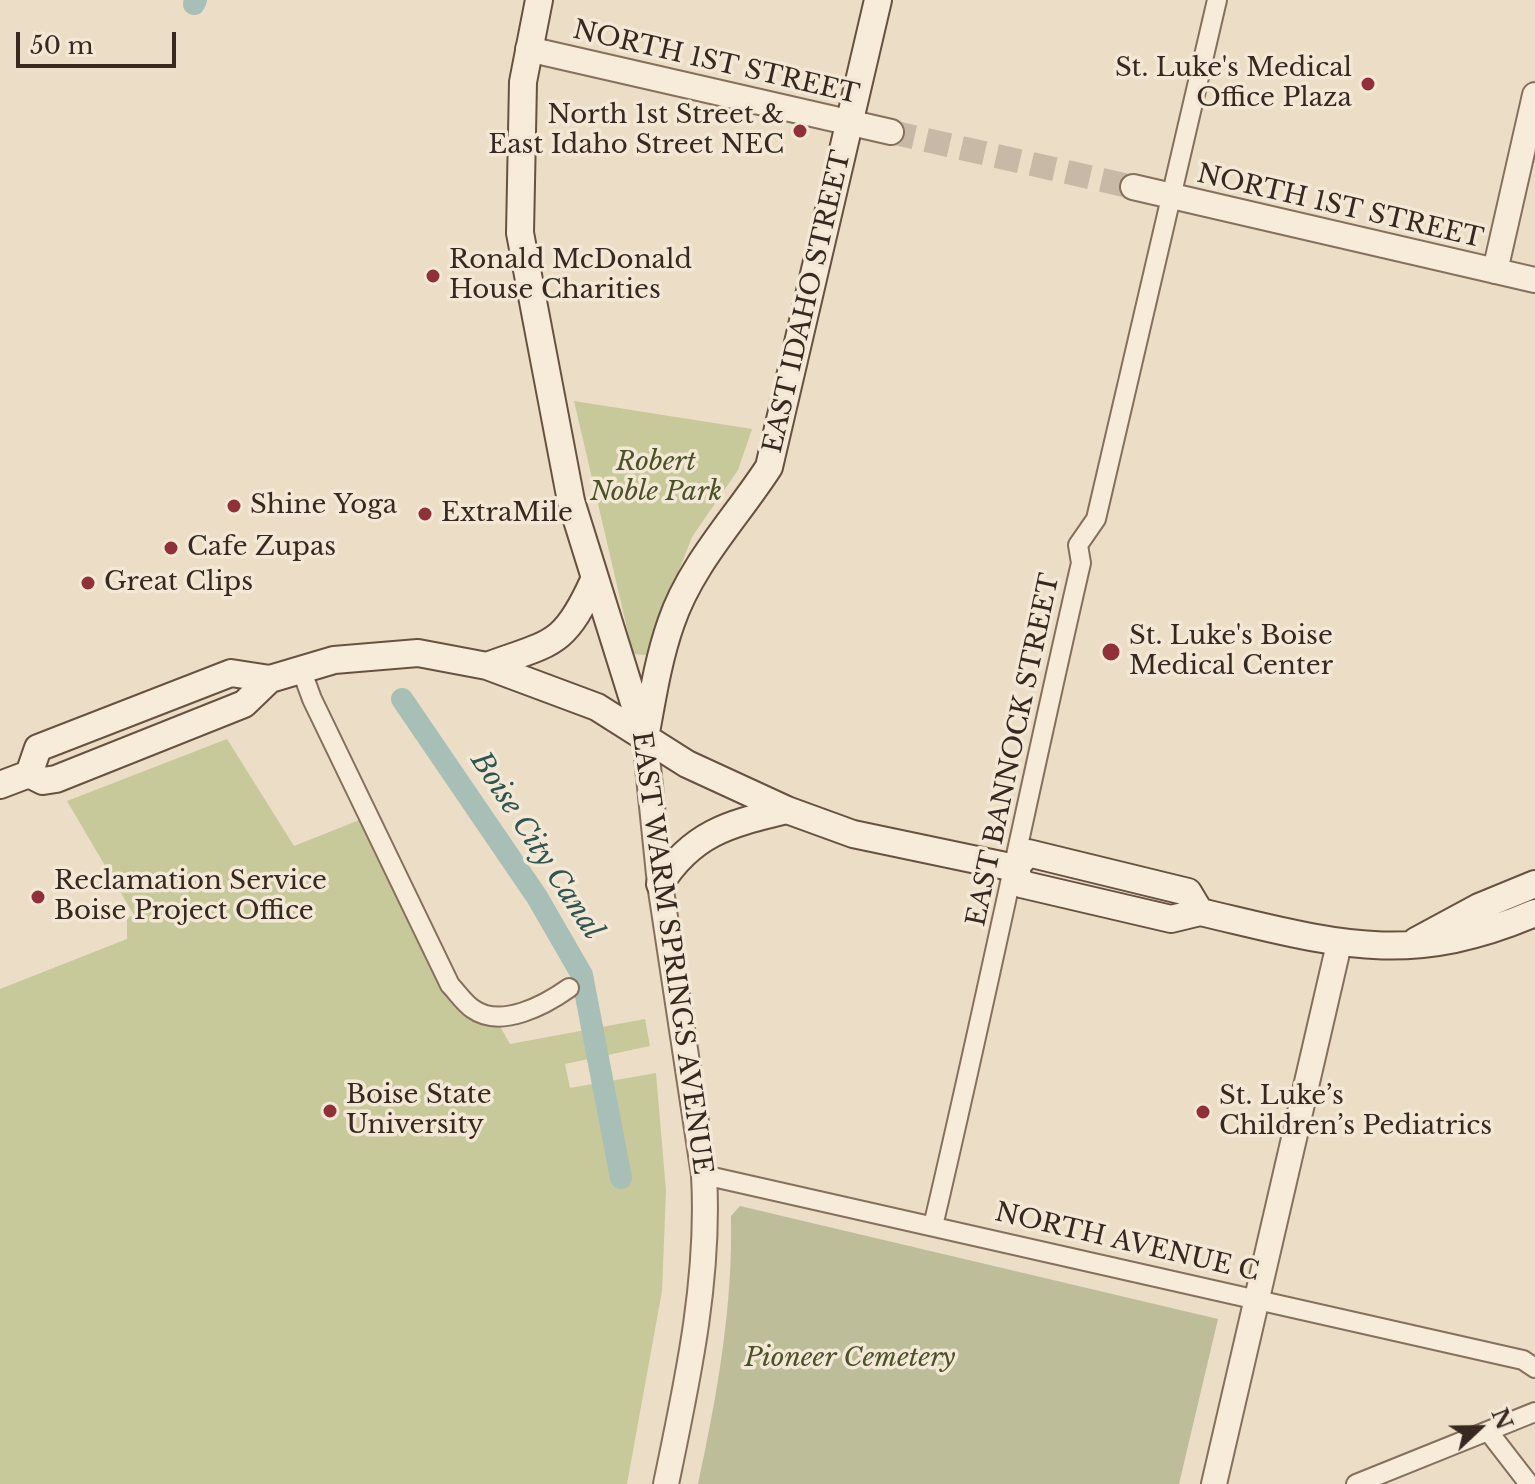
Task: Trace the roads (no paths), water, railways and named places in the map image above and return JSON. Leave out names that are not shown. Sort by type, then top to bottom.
[{"type":"main road","name":"EAST WARM SPRINGS AVENUE","points":[[539,0],[528,49],[521,123],[520,233],[571,501],[645,738]]},
{"type":"main road","name":"EAST IDAHO STREET","points":[[645,738],[671,623],[696,571],[769,467],[878,0]]},
{"type":"main road","points":[[487,666],[558,639],[577,618],[594,580]]},
{"type":"main road","points":[[0,785],[29,774],[43,781],[56,779],[244,704],[270,679],[301,669],[334,660],[415,653],[487,666],[597,707],[687,764],[787,810],[853,834],[1015,868],[1021,884],[1043,890],[1171,919],[1200,912],[1339,944],[1381,948],[1462,940],[1535,913]]},
{"type":"main road","points":[[29,774],[38,748],[98,723],[231,673],[270,679]]},
{"type":"main road","points":[[98,723],[108,735],[166,721],[185,728]]},
{"type":"main road","points":[[660,884],[676,858],[701,839],[729,824],[787,810]]},
{"type":"main road","points":[[1409,945],[1479,907],[1535,884]]},
{"type":"street","name":"EAST BANNOCK STREET","points":[[933,1226],[1081,563],[1078,545],[1096,519],[1217,0]]},
{"type":"street","name":"NORTH 1ST STREET","points":[[528,49],[891,132]]},
{"type":"street","points":[[1495,271],[1535,95]]},
{"type":"street","name":"NORTH 1ST STREET","points":[[1133,187],[1535,280]]},
{"type":"street","points":[[301,669],[312,699],[450,985],[473,1010],[494,1017],[543,1007],[569,988]]},
{"type":"street","name":"EAST WARM SPRINGS AVENUE","points":[[645,738],[660,884],[704,1175],[707,1215],[693,1354],[666,1484]]},
{"type":"street","points":[[1214,1484],[1339,944]]},
{"type":"street","name":"NORTH AVENUE C","points":[[704,1175],[1523,1360],[1535,1368]]},
{"type":"street","points":[[1356,1484],[1535,1412]]},
{"type":"street","points":[[1488,1431],[1529,1484]]},
{"type":"waterway","name":"Boise City Canal","points":[[194,4],[196,0]]},
{"type":"waterway","name":"Boise City Canal","points":[[402,699],[537,897],[582,975],[621,1178]]},
{"type":"tunnel","points":[[891,132],[1133,187]]},
{"type":"place","name":"St. Luke's Medical Office Plaza","points":[[1368,84]]},
{"type":"place","name":"North 1st Street & East Idaho Street NEC","points":[[800,131]]},
{"type":"place","name":"Ronald McDonald House Charities","points":[[433,276]]},
{"type":"place","name":"Shine Yoga","points":[[234,506]]},
{"type":"place","name":"ExtraMile","points":[[425,514]]},
{"type":"place","name":"Cafe Zupas","points":[[171,548]]},
{"type":"place","name":"Great Clips","points":[[88,583]]},
{"type":"place","name":"St. Luke's Boise Medical Center","points":[[1111,652]]},
{"type":"place","name":"Reclamation Service Boise Project Office","points":[[38,897]]},
{"type":"place","name":"Boise State University","points":[[330,1111]]},
{"type":"place","name":"St. Luke’s Children’s Pediatrics","points":[[1203,1112]]},
{"type":"park label","name":"Robert Noble Park","points":[[656,478]]},
{"type":"park label","name":"Pioneer Cemetery","points":[[850,1359]]}]
